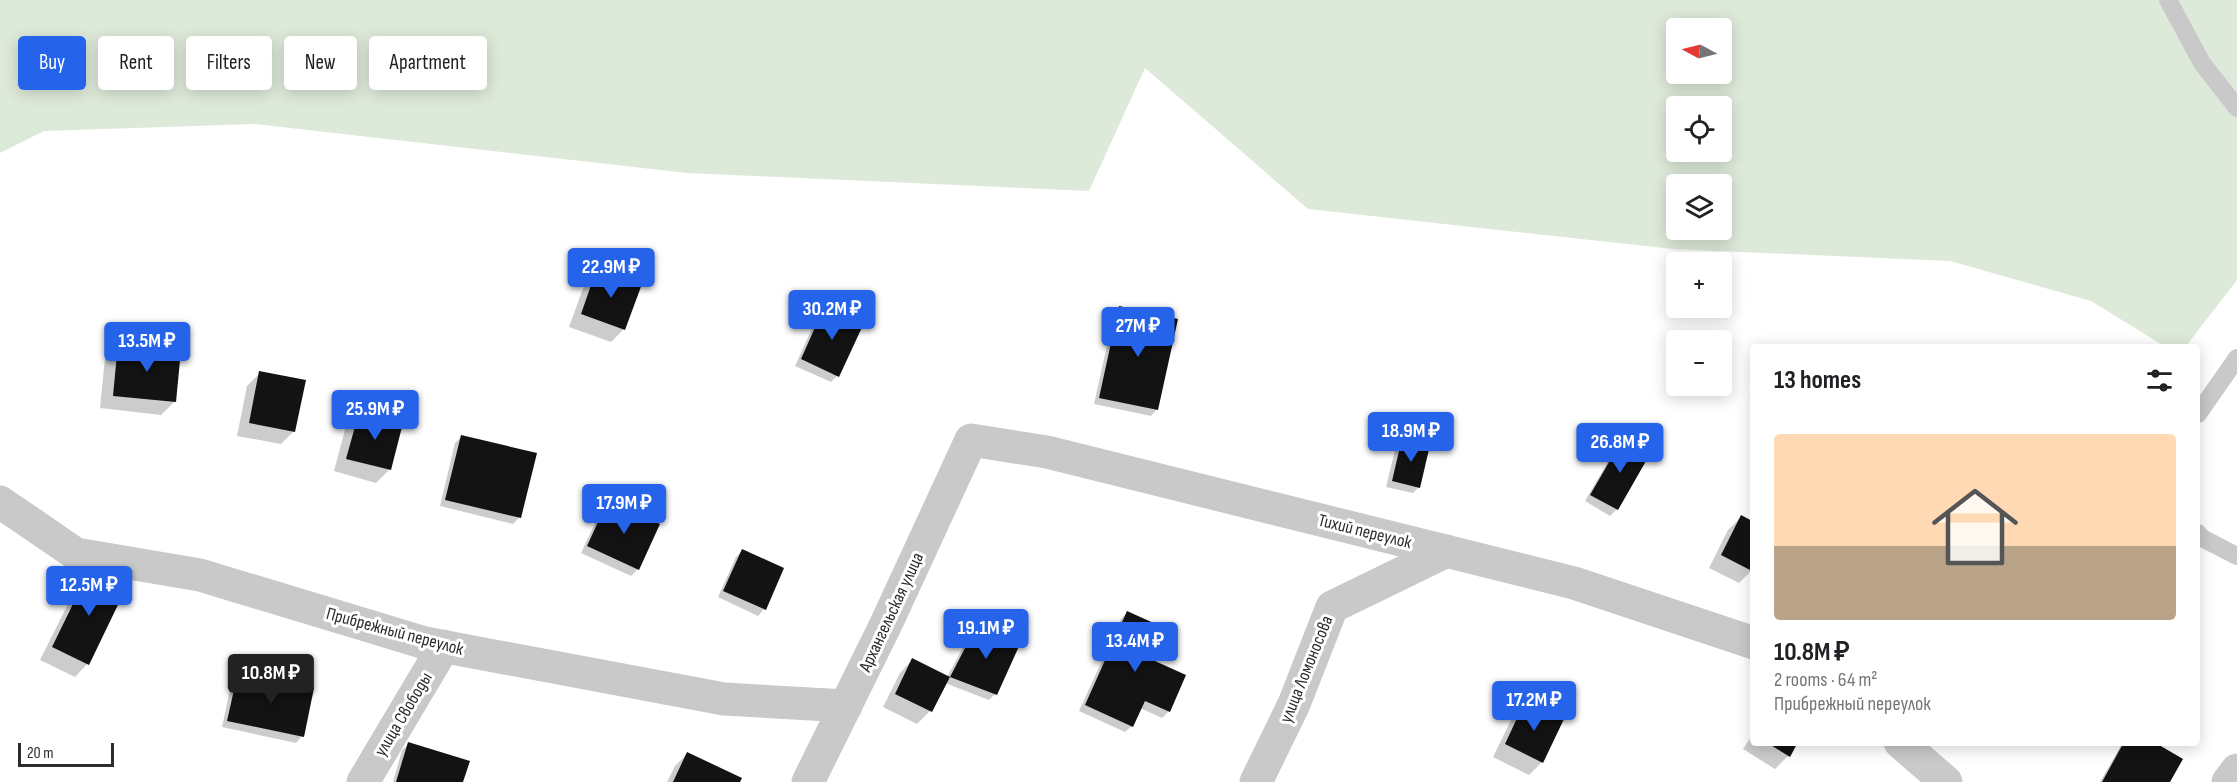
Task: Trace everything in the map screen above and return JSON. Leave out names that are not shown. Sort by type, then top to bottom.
[{"type":"street","name":"Тихий переулок","points":[[971,440],[1047,452],[1574,583],[1750,642]]},
{"type":"street","name":"Архангельская улица","points":[[808,782],[891,614],[971,440]]},
{"type":"street","name":"Прибрежный переулок","points":[[0,502],[76,554],[200,575],[425,643],[724,699],[846,706]]},
{"type":"street","name":"улица Ломоносова","points":[[1256,782],[1294,704],[1332,607],[1447,551]]},
{"type":"street","name":"улица Свободы","points":[[363,782],[444,646]]},
{"type":"street","points":[[1905,746],[1946,782]]},
{"type":"street","points":[[2228,782],[2237,770]]},
{"type":"lane","points":[[2168,0],[2202,63],[2237,108]]},
{"type":"lane","points":[[2200,411],[2237,358]]},
{"type":"lane","points":[[2200,536],[2237,556]]},
{"type":"green space","points":[[0,0],[2237,0],[2237,280],[2188,344],[2161,344],[2091,301],[1950,261],[1673,249],[1308,209],[1145,68],[1089,191],[687,173],[255,124],[44,131],[0,153]]},
{"type":"building","points":[[597,268],[642,284],[625,330],[581,314]]},
{"type":"building","points":[[825,305],[864,323],[839,377],[801,359]]},
{"type":"building","points":[[1119,306],[1178,319],[1158,410],[1099,398]]},
{"type":"building","points":[[118,343],[181,350],[176,402],[113,396]]},
{"type":"building","points":[[259,371],[306,380],[295,432],[249,423]]},
{"type":"building","points":[[359,412],[403,423],[391,470],[346,459]]},
{"type":"building","points":[[461,435],[537,453],[521,518],[445,500]]},
{"type":"building","points":[[1402,438],[1430,445],[1420,488],[1392,481]]},
{"type":"building","points":[[1623,438],[1650,454],[1618,510],[1590,495]]},
{"type":"building","points":[[608,500],[660,524],[639,570],[587,546]]},
{"type":"building","points":[[1741,515],[1750,520],[1750,570],[1721,555]]},
{"type":"building","points":[[742,549],[784,568],[766,610],[723,591]]},
{"type":"building","points":[[90,569],[127,586],[89,665],[52,647]]},
{"type":"building","points":[[1127,611],[1169,630],[1155,661],[1186,675],[1170,712],[1145,701],[1133,727],[1085,705]]},
{"type":"building","points":[[977,625],[1020,644],[997,695],[950,677]]},
{"type":"building","points":[[912,658],[950,677],[932,712],[895,694]]},
{"type":"building","points":[[238,672],[314,688],[304,737],[227,721]]},
{"type":"building","points":[[1525,701],[1564,719],[1543,763],[1505,744]]},
{"type":"building","points":[[408,742],[470,761],[463,782],[396,782]]},
{"type":"building","points":[[1772,746],[1796,746],[1790,757]]},
{"type":"building","points":[[2122,746],[2161,746],[2183,759],[2170,782],[2102,782]]},
{"type":"building","points":[[687,752],[742,778],[740,782],[673,782]]}]
